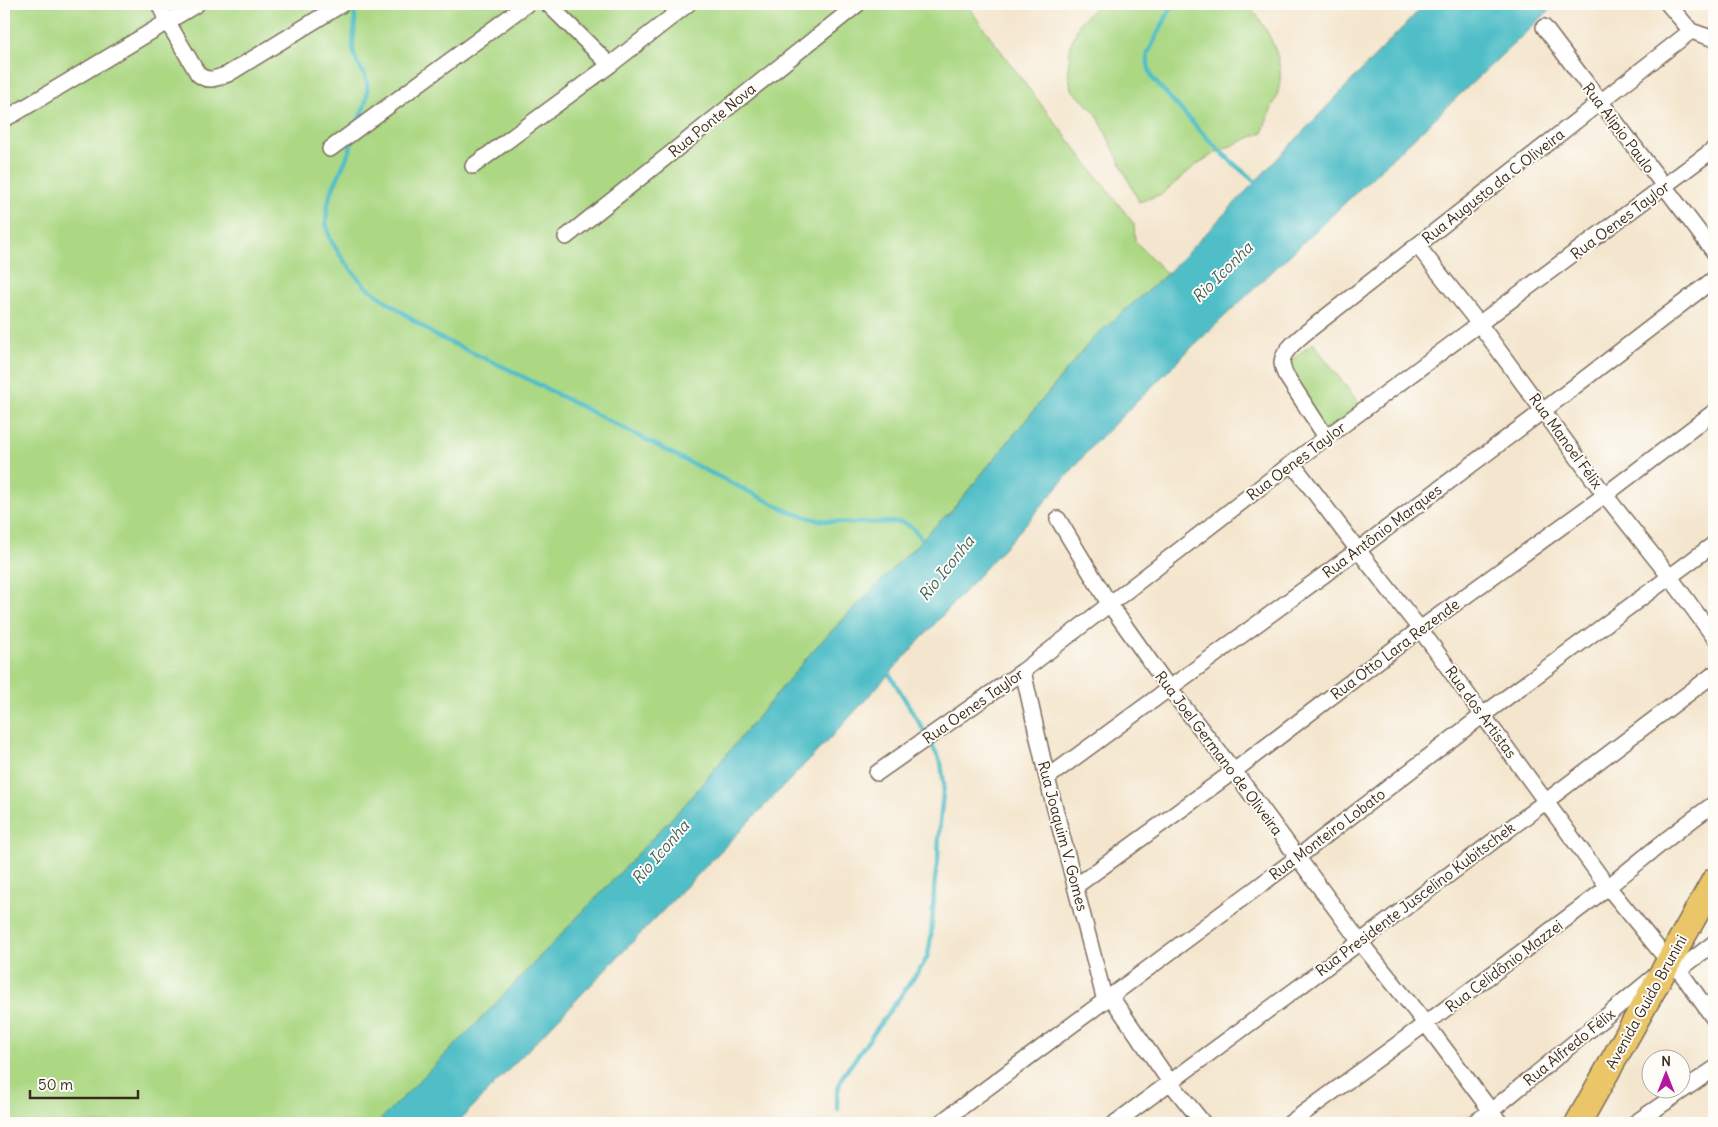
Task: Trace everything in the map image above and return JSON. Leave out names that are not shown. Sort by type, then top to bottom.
[{"type":"main road","name":"Avenida Guido Brunini","points":[[1578,1123],[1671,966],[1714,881]]},
{"type":"street","points":[[159,4],[198,74],[209,80],[228,74],[342,4]]},
{"type":"street","points":[[4,119],[197,4]]},
{"type":"street","points":[[330,149],[528,4]]},
{"type":"street","points":[[548,4],[610,65]]},
{"type":"street","points":[[474,166],[610,65],[688,4]]},
{"type":"street","name":"Rua Ponte Nova","points":[[566,237],[858,4]]},
{"type":"street","points":[[1668,4],[1681,10],[1691,31],[1714,39]]},
{"type":"street","name":"Rua Alipio Paulo","points":[[1544,27],[1714,252]]},
{"type":"street","name":"Rua Augusto da C Oliveira","points":[[1326,437],[1285,374],[1282,361],[1285,354],[1318,323],[1691,31]]},
{"type":"street","name":"Rua Oenes Taylor","points":[[876,773],[1023,671],[1326,437],[1480,325],[1714,149]]},
{"type":"street","name":"Rua Manoel Félix","points":[[1417,245],[1480,325],[1605,495],[1670,577],[1714,637]]},
{"type":"street","name":"Rua Antônio Marques","points":[[1047,778],[1358,550],[1714,279]]},
{"type":"street","name":"Rua Otto Lara Rezende","points":[[1076,886],[1234,771],[1420,629],[1605,495],[1714,412]]},
{"type":"street","name":"Rua dos Artistas","points":[[1292,463],[1420,629],[1608,887],[1714,1019]]},
{"type":"street","name":"Rua Joel Germano de Oliveira","points":[[1058,519],[1110,605],[1169,688],[1234,771],[1360,942],[1426,1024],[1496,1117]]},
{"type":"street","name":"Rua Monteiro Lobato","points":[[940,1123],[1714,544]]},
{"type":"street","name":"Rua Joaquim V. Gomes","points":[[1023,671],[1047,778],[1108,999],[1203,1123]]},
{"type":"street","name":"Rua Presidente Juscelino Kubitschek","points":[[1115,1123],[1360,942],[1714,674]]},
{"type":"street","name":"Rua Celidônio Mazzei","points":[[1290,1123],[1426,1024],[1608,887],[1714,804]]},
{"type":"street","name":"Rua Alfredo Félix","points":[[1474,1123],[1496,1117],[1671,966],[1714,943]]},
{"type":"street","points":[[1635,1123],[1714,1069]]},
{"type":"green space","points":[[4,4],[966,4],[1029,89],[1134,224],[1135,241],[1167,274],[1093,338],[948,515],[815,648],[687,803],[474,1026],[377,1123],[4,1123]]},
{"type":"green space","points":[[1098,4],[1248,4],[1262,23],[1274,45],[1280,68],[1278,92],[1263,132],[1217,152],[1197,164],[1162,194],[1139,202],[1096,113],[1071,89],[1068,68],[1071,43],[1080,22]]},
{"type":"green space","points":[[1313,343],[1364,410],[1325,443],[1279,370]]},
{"type":"water","name":"Rio Iconha","points":[[1425,4],[1556,4],[1190,349],[1092,446],[1033,516],[838,730],[457,1123],[377,1123],[474,1026],[686,803],[815,648],[948,515],[1093,338],[1167,274]]},
{"type":"waterway","points":[[352,4],[355,20],[353,51],[367,82],[365,106],[357,122]]},
{"type":"waterway","points":[[1173,4],[1148,53],[1148,66],[1151,76],[1204,135],[1260,185]]},
{"type":"waterway","points":[[352,138],[350,150],[330,195],[326,223],[330,239],[344,261],[365,286],[436,336],[508,369],[792,513],[818,520],[850,523],[901,522],[915,530],[924,544]]},
{"type":"waterway","points":[[887,670],[926,734]]},
{"type":"waterway","points":[[838,1109],[837,1097],[842,1077],[923,965],[928,955],[944,784],[941,763],[930,741]]}]
